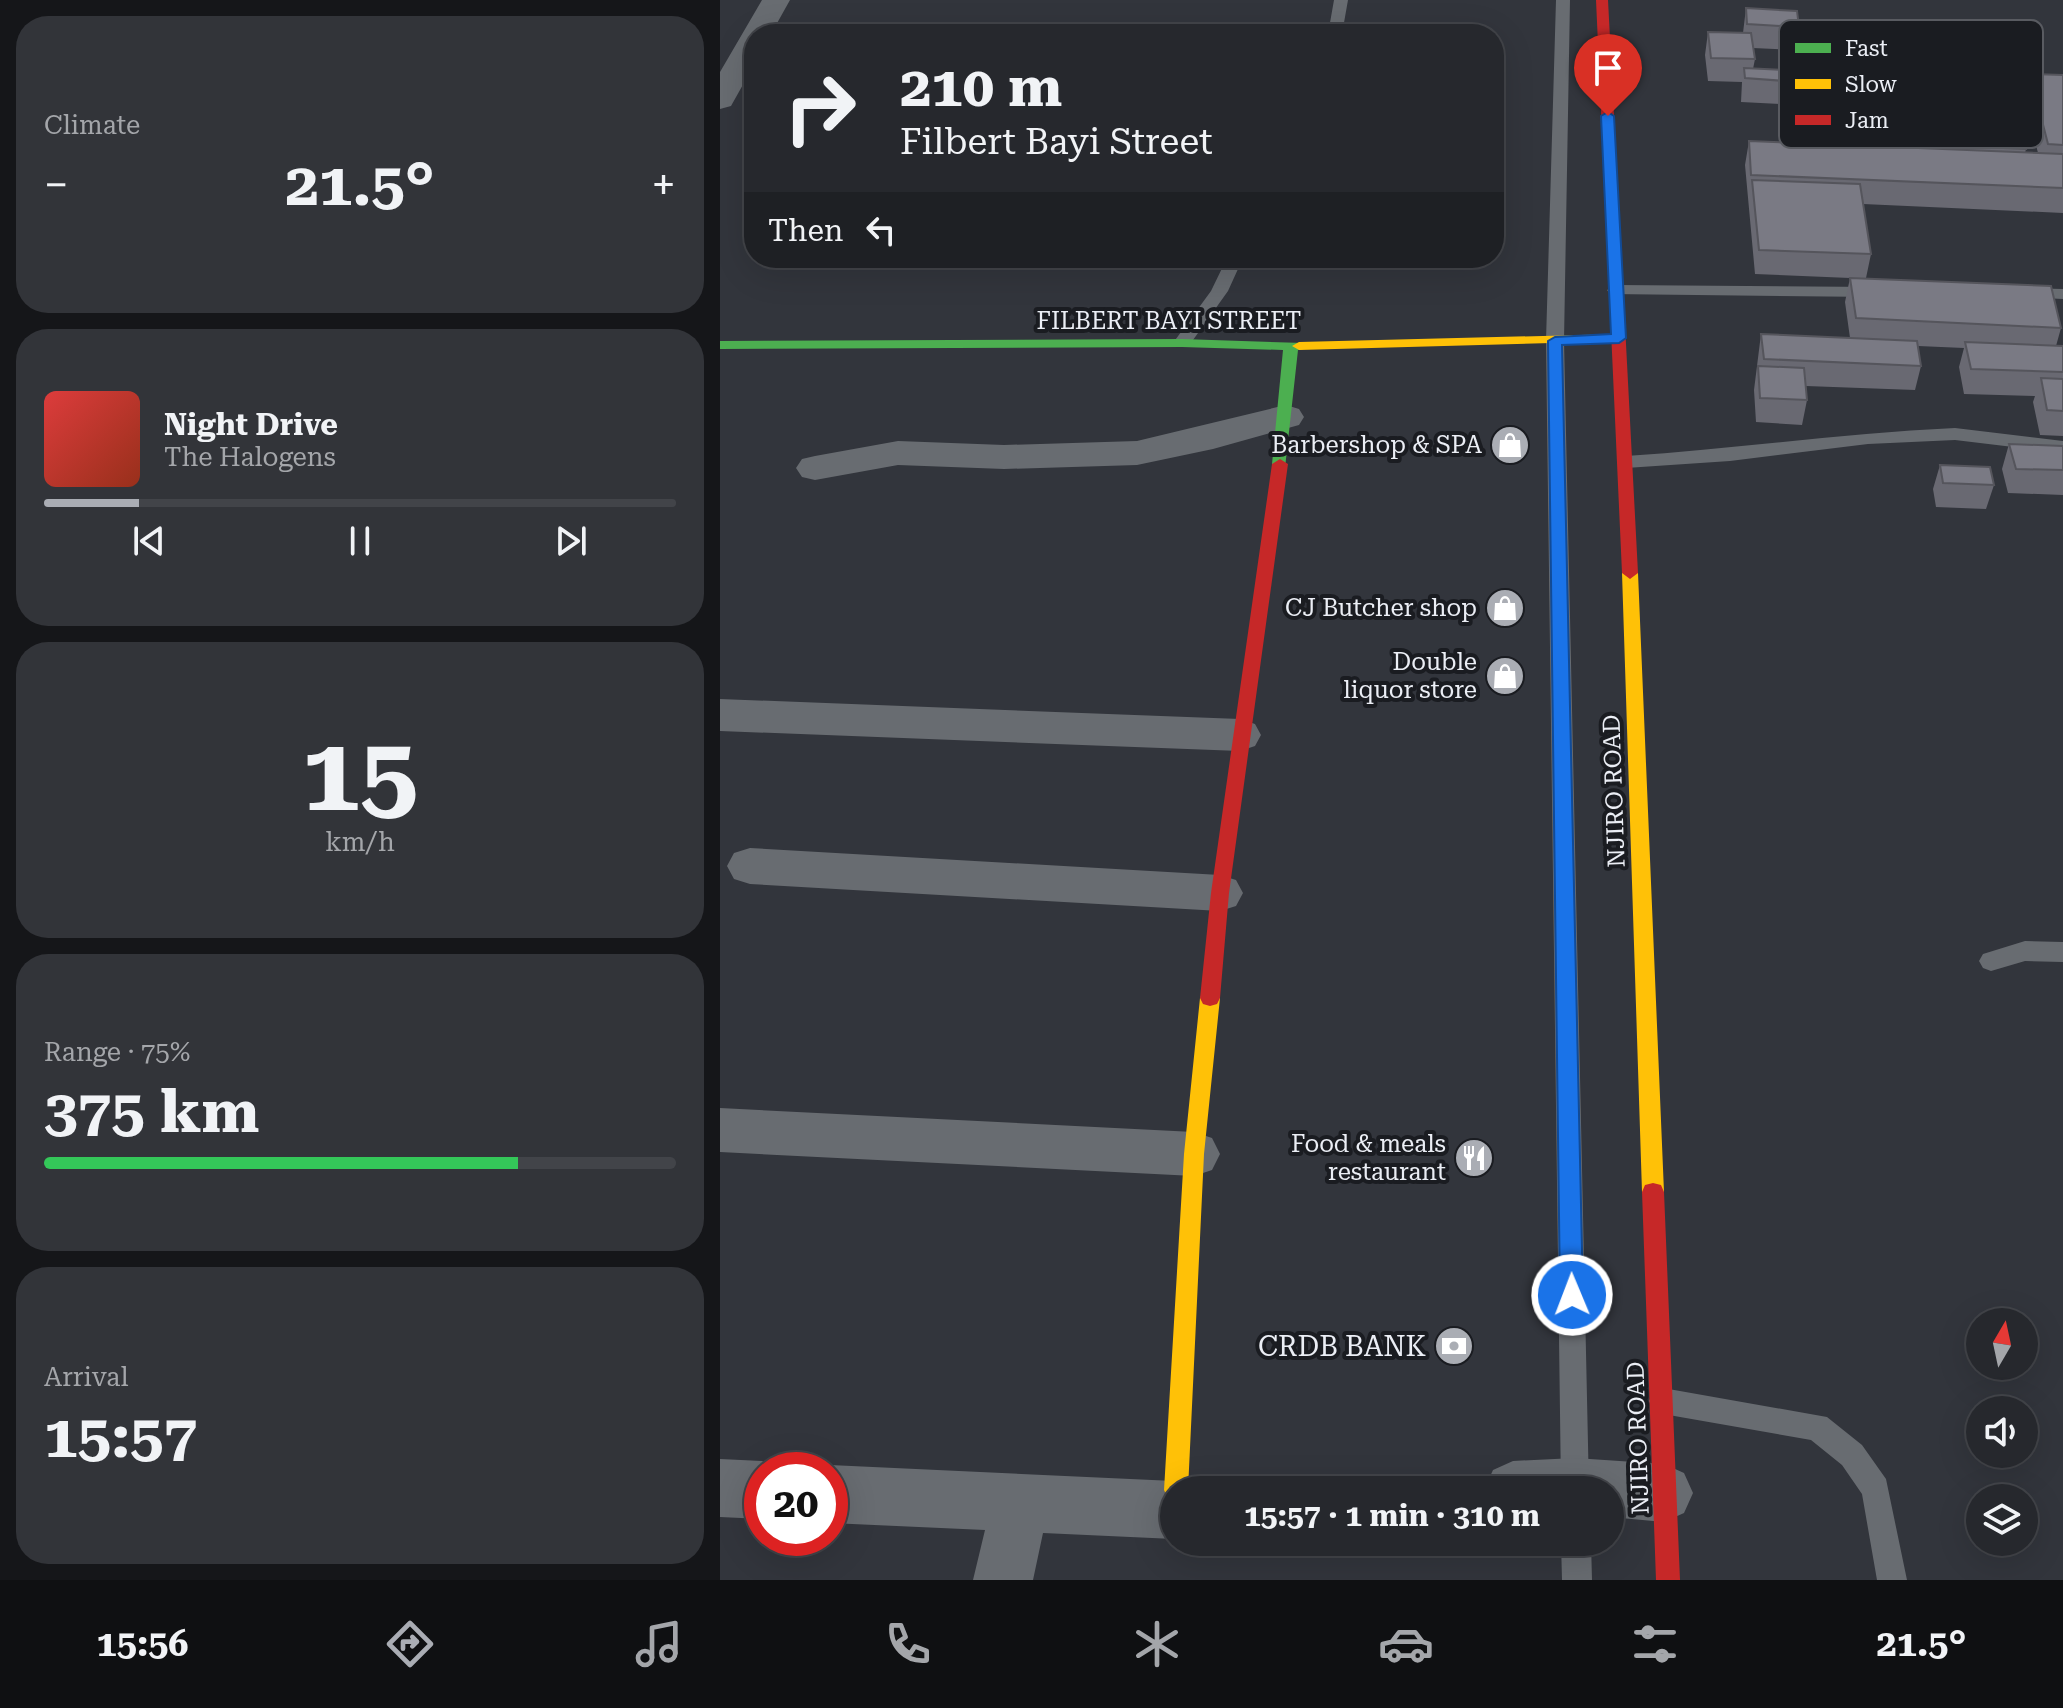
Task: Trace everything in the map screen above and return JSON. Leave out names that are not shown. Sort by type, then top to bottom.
[{"type":"street","points":[[762,24],[776,0]]},
{"type":"street","name":"NJIRO ROAD","points":[[1602,0],[1626,462],[1668,1580]]},
{"type":"street","points":[[720,100],[744,56]]},
{"type":"street","name":"FILBERT BAYI STREET","points":[[720,345],[1182,343],[1291,346],[1619,338]]},
{"type":"street","points":[[1177,1476],[1194,1154],[1220,893],[1286,417],[1291,346]]},
{"type":"street","points":[[815,468],[898,453],[1004,457],[1137,453],[1286,417]]},
{"type":"street","points":[[720,715],[1240,735]]},
{"type":"street","points":[[750,866],[1220,893]]},
{"type":"street","points":[[720,1130],[1194,1154]]},
{"type":"street","points":[[720,1488],[744,1489]]},
{"type":"street","points":[[1624,1491],[1664,1493]]},
{"type":"street","points":[[848,1495],[1160,1510]]},
{"type":"street","points":[[1003,1580],[1020,1505]]},
{"type":"lane","points":[[1337,24],[1341,0]]},
{"type":"lane","points":[[1563,0],[1555,341],[1575,1476]]},
{"type":"lane","points":[[1182,343],[1219,291],[1230,268]]},
{"type":"lane","points":[[1616,290],[1887,292]]},
{"type":"lane","points":[[1999,293],[2063,294]]},
{"type":"lane","points":[[1626,462],[1730,455],[1868,438],[1955,434],[2063,447]]},
{"type":"lane","points":[[1991,961],[2025,951],[2063,952]]},
{"type":"lane","points":[[1661,1401],[1817,1427],[1852,1455],[1876,1489],[1892,1580]]},
{"type":"lane","points":[[1576,1556],[1577,1580]]},
{"type":"building","points":[[1746,8],[1797,11],[1798,20],[1779,20],[1779,26],[1747,24]]},
{"type":"building","points":[[1708,32],[1751,33],[1755,59],[1711,58]]},
{"type":"building","points":[[1744,68],[1779,70],[1779,81],[1745,78]]},
{"type":"building","points":[[2043,74],[2063,75],[2063,145],[2048,144],[2043,125]]},
{"type":"building","points":[[1749,141],[1779,142],[1779,148],[1918,148],[2063,154],[2063,188],[1751,175]]},
{"type":"building","points":[[1752,180],[1860,184],[1871,254],[1759,250]]},
{"type":"building","points":[[1850,278],[2051,286],[2061,328],[1856,318]]},
{"type":"building","points":[[1761,334],[1917,341],[1921,366],[1764,359]]},
{"type":"building","points":[[1965,342],[2063,346],[2063,372],[1971,369]]},
{"type":"building","points":[[1758,366],[1804,368],[1807,400],[1760,398]]},
{"type":"building","points":[[2041,378],[2063,379],[2063,411],[2047,410]]},
{"type":"building","points":[[2009,444],[2063,446],[2063,470],[2016,469]]},
{"type":"building","points":[[1940,465],[1990,467],[1994,485],[1943,483]]},
{"type":"traffic: fast","points":[[720,345],[1182,343],[1299,346]]},
{"type":"traffic: fast","points":[[1280,464],[1291,346]]},
{"type":"traffic: slow","points":[[1299,346],[1619,338]]},
{"type":"traffic: slow","points":[[1630,573],[1653,1192]]},
{"type":"traffic: slow","points":[[1177,1476],[1194,1154],[1210,998]]},
{"type":"traffic: jam","points":[[1602,0],[1630,573]]},
{"type":"traffic: jam","points":[[1210,998],[1220,893],[1280,464]]},
{"type":"traffic: jam","points":[[1653,1192],[1668,1580]]},
{"type":"place","name":"Barbershop & SPA","points":[[1510,445]]},
{"type":"place","name":"CJ Butcher shop","points":[[1505,608]]},
{"type":"place","name":"Double liquor store","points":[[1505,676]]},
{"type":"place","name":"Food & meals restaurant","points":[[1474,1158]]},
{"type":"place","name":"CRDB BANK","points":[[1454,1346]]},
{"type":"route","points":[[1572,1295],[1555,341],[1619,338],[1608,116]]}]
